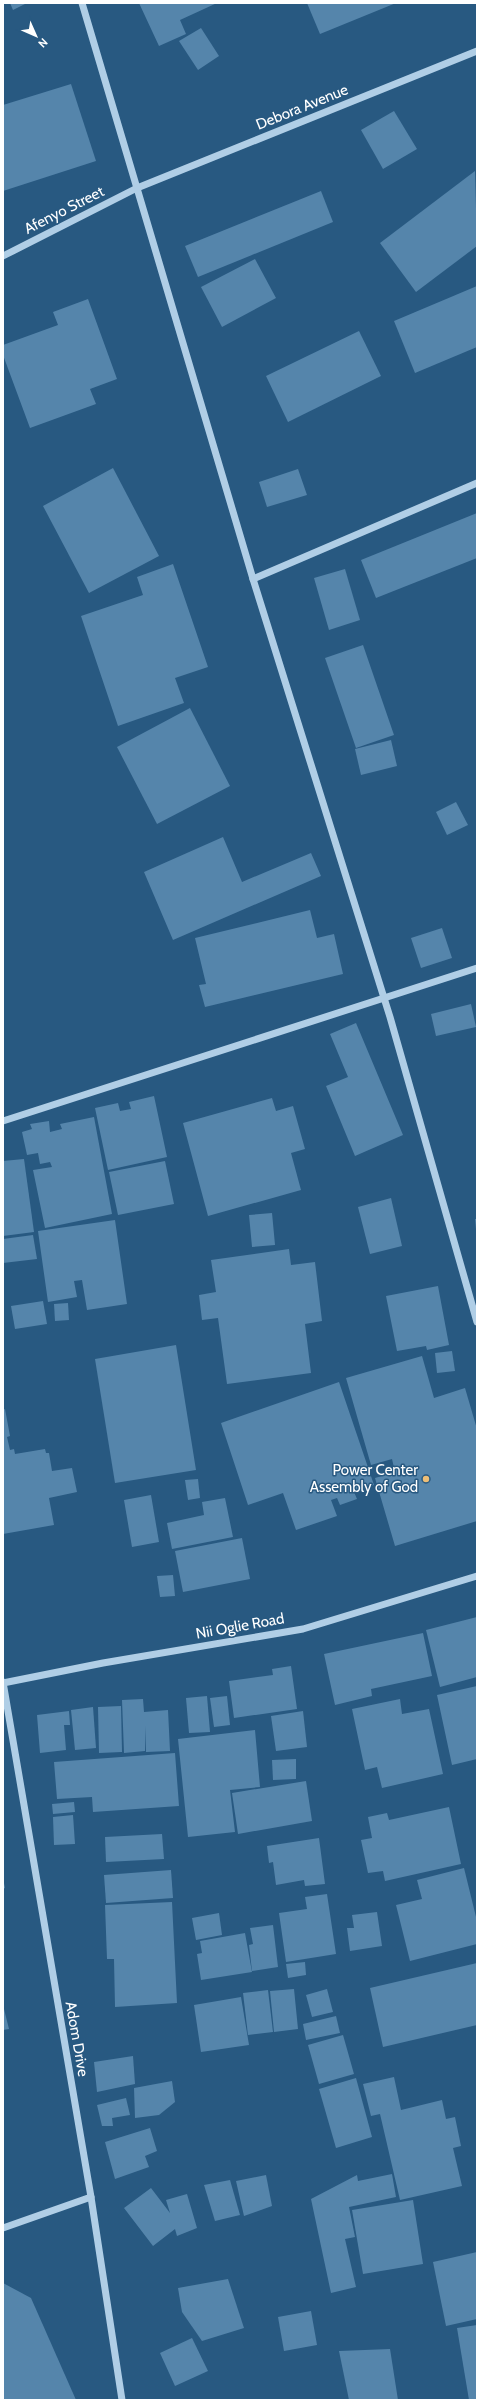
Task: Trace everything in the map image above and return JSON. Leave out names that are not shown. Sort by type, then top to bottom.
[{"type":"street","points":[[82,3],[253,579],[383,997],[477,1322]]},
{"type":"street","name":"Debora Avenue","points":[[138,188],[477,51]]},
{"type":"street","name":"Afenyo Street","points":[[3,256],[138,188]]},
{"type":"street","points":[[253,579],[477,483]]},
{"type":"street","points":[[3,1121],[383,997],[426,986],[477,968]]},
{"type":"street","name":"Nii Oglie Road","points":[[3,1683],[103,1663],[304,1629],[477,1576]]},
{"type":"street","name":"Adom Drive","points":[[3,1683],[91,2197],[122,2400]]},
{"type":"street","points":[[3,2228],[91,2197]]},
{"type":"building","points":[[10,3],[27,3],[13,10]]},
{"type":"building","points":[[139,3],[217,3],[180,20],[186,34],[159,46]]},
{"type":"building","points":[[307,3],[396,3],[320,34]]},
{"type":"building","points":[[201,28],[219,56],[198,70],[179,41]]},
{"type":"building","points":[[71,84],[96,161],[3,191],[3,105]]},
{"type":"building","points":[[394,111],[417,149],[383,169],[361,130]]},
{"type":"building","points":[[475,171],[477,246],[416,292],[380,243]]},
{"type":"building","points":[[321,191],[333,222],[198,277],[185,246]]},
{"type":"building","points":[[255,259],[276,298],[222,327],[201,287]]},
{"type":"building","points":[[477,286],[477,347],[415,373],[394,321]]},
{"type":"building","points":[[88,299],[117,379],[90,389],[96,404],[30,428],[3,355],[3,345],[58,325],[53,312]]},
{"type":"building","points":[[359,331],[381,376],[288,422],[266,376]]},
{"type":"building","points":[[113,468],[159,556],[89,593],[43,506]]},
{"type":"building","points":[[298,469],[307,495],[267,507],[259,482]]},
{"type":"building","points":[[477,513],[477,558],[376,598],[361,560]]},
{"type":"building","points":[[173,564],[208,667],[175,678],[184,703],[118,726],[81,616],[143,595],[137,577]]},
{"type":"building","points":[[345,569],[360,620],[329,630],[314,578]]},
{"type":"building","points":[[363,645],[394,735],[356,748],[325,658]]},
{"type":"building","points":[[190,708],[230,786],[157,824],[117,747]]},
{"type":"building","points":[[391,740],[397,766],[361,775],[355,749]]},
{"type":"building","points":[[456,802],[468,825],[447,835],[436,812]]},
{"type":"building","points":[[223,837],[242,882],[311,853],[321,876],[173,940],[144,872]]},
{"type":"building","points":[[310,910],[317,938],[334,934],[343,974],[205,1007],[199,985],[206,984],[195,938]]},
{"type":"building","points":[[442,928],[452,958],[421,968],[411,938]]},
{"type":"building","points":[[471,1004],[476,1027],[436,1036],[431,1014]]},
{"type":"building","points":[[356,1023],[403,1135],[355,1156],[326,1086],[348,1077],[330,1034]]},
{"type":"building","points":[[154,1096],[167,1157],[108,1170],[95,1108],[118,1103],[120,1111],[131,1109],[129,1102]]},
{"type":"building","points":[[272,1098],[276,1111],[293,1106],[305,1149],[291,1153],[301,1190],[208,1216],[183,1123]]},
{"type":"building","points":[[94,1117],[112,1214],[45,1228],[33,1170],[52,1167],[50,1162],[40,1164],[38,1153],[27,1155],[22,1132],[32,1129],[30,1124],[49,1121],[50,1132],[62,1129],[60,1124]]},
{"type":"building","points":[[24,1159],[34,1232],[3,1236],[3,1161]]},
{"type":"building","points":[[165,1161],[174,1204],[118,1215],[109,1172]]},
{"type":"building","points":[[391,1198],[402,1246],[370,1254],[358,1207]]},
{"type":"building","points":[[272,1213],[275,1245],[252,1247],[249,1215]]},
{"type":"building","points":[[475,1219],[477,1219],[477,1229],[476,1229]]},
{"type":"building","points":[[115,1220],[127,1304],[87,1310],[82,1280],[74,1281],[77,1297],[48,1302],[38,1231]]},
{"type":"building","points":[[33,1235],[37,1259],[3,1263],[3,1239]]},
{"type":"building","points":[[289,1249],[291,1265],[315,1262],[322,1321],[305,1324],[311,1373],[227,1384],[218,1318],[202,1320],[199,1295],[216,1292],[211,1260]]},
{"type":"building","points":[[438,1286],[449,1345],[427,1350],[426,1346],[397,1351],[386,1296]]},
{"type":"building","points":[[43,1301],[47,1324],[15,1329],[11,1306]]},
{"type":"building","points":[[68,1303],[69,1320],[55,1321],[54,1304]]},
{"type":"building","points":[[176,1345],[196,1470],[115,1483],[95,1359]]},
{"type":"building","points":[[452,1351],[455,1371],[437,1373],[435,1353]]},
{"type":"building","name":"Power Center Assembly of God","points":[[422,1356],[434,1398],[465,1388],[477,1429],[477,1521],[395,1546],[375,1478],[395,1472],[392,1459],[371,1465],[346,1378]]},
{"type":"building","points":[[339,1382],[374,1485],[354,1492],[357,1499],[340,1505],[337,1498],[331,1500],[337,1516],[296,1530],[283,1493],[248,1505],[221,1423]]},
{"type":"building","points":[[5,1409],[10,1436],[7,1437],[10,1450],[14,1449],[15,1454],[45,1449],[46,1453],[49,1453],[52,1471],[72,1468],[77,1492],[49,1498],[54,1525],[3,1534],[3,1410]]},
{"type":"building","points":[[198,1479],[200,1498],[188,1500],[185,1480]]},
{"type":"building","points":[[151,1495],[159,1542],[132,1547],[124,1500]]},
{"type":"building","points":[[225,1498],[233,1537],[172,1549],[167,1523],[204,1515],[202,1502]]},
{"type":"building","points":[[242,1538],[250,1579],[183,1592],[175,1551]]},
{"type":"building","points":[[173,1575],[175,1596],[160,1597],[157,1576]]},
{"type":"building","points":[[477,1617],[477,1677],[440,1687],[426,1630]]},
{"type":"building","points":[[423,1633],[432,1676],[371,1689],[372,1696],[335,1705],[324,1654]]},
{"type":"building","points":[[291,1666],[297,1709],[234,1718],[229,1681],[273,1675],[272,1669]]},
{"type":"building","points":[[477,1686],[477,1759],[452,1765],[437,1695]]},
{"type":"building","points":[[207,1696],[210,1732],[189,1733],[186,1698]]},
{"type":"building","points":[[227,1696],[230,1725],[214,1727],[210,1698]]},
{"type":"building","points":[[143,1699],[144,1712],[168,1710],[170,1751],[146,1752],[145,1726],[145,1751],[124,1753],[122,1700]]},
{"type":"building","points":[[400,1699],[402,1714],[429,1709],[443,1774],[382,1788],[377,1767],[365,1770],[352,1709]]},
{"type":"building","points":[[121,1706],[122,1752],[99,1753],[98,1707]]},
{"type":"building","points":[[93,1707],[96,1748],[75,1750],[71,1710]]},
{"type":"building","points":[[69,1711],[70,1725],[64,1725],[66,1750],[40,1753],[37,1715]]},
{"type":"building","points":[[303,1711],[307,1747],[276,1751],[271,1716]]},
{"type":"building","points":[[255,1730],[260,1787],[230,1790],[235,1832],[188,1837],[178,1739]]},
{"type":"building","points":[[175,1753],[179,1806],[93,1812],[92,1797],[57,1799],[54,1762]]},
{"type":"building","points":[[296,1759],[296,1779],[273,1780],[272,1760]]},
{"type":"building","points":[[306,1781],[312,1821],[238,1834],[232,1793]]},
{"type":"building","points":[[74,1802],[75,1812],[53,1814],[52,1804]]},
{"type":"building","points":[[449,1807],[461,1864],[385,1881],[383,1871],[368,1873],[361,1840],[372,1838],[368,1817],[387,1813],[389,1820]]},
{"type":"building","points":[[73,1815],[75,1844],[54,1845],[53,1817]]},
{"type":"building","points":[[162,1834],[164,1859],[106,1862],[105,1837]]},
{"type":"building","points":[[319,1838],[325,1884],[305,1886],[304,1880],[276,1885],[273,1862],[269,1863],[267,1846]]},
{"type":"building","points":[[464,1868],[477,1921],[477,1944],[410,1961],[396,1905],[422,1899],[417,1880]]},
{"type":"building","points":[[171,1870],[173,1898],[106,1903],[104,1875]]},
{"type":"building","points":[[3,1878],[5,1888],[3,1889]]},
{"type":"building","points":[[327,1894],[336,1954],[286,1962],[279,1913],[307,1909],[305,1897]]},
{"type":"building","points":[[172,1902],[177,2003],[115,2007],[114,1959],[107,1959],[105,1905]]},
{"type":"building","points":[[377,1912],[382,1946],[350,1951],[347,1928],[354,1928],[352,1915]]},
{"type":"building","points":[[219,1913],[222,1935],[196,1940],[192,1918]]},
{"type":"building","points":[[273,1925],[278,1967],[252,1971],[249,1945],[253,1944],[250,1928]]},
{"type":"building","points":[[245,1933],[252,1972],[201,1980],[197,1954],[202,1953],[200,1941]]},
{"type":"building","points":[[305,1962],[306,1975],[288,1978],[286,1964]]},
{"type":"building","points":[[477,1963],[477,2025],[383,2047],[370,1988]]},
{"type":"building","points":[[294,1989],[298,2029],[274,2032],[270,1991]]},
{"type":"building","points":[[327,1989],[333,2012],[312,2017],[306,1995]]},
{"type":"building","points":[[268,1990],[273,2032],[248,2035],[243,1993]]},
{"type":"building","points":[[241,1997],[249,2045],[201,2052],[194,2005]]},
{"type":"building","points":[[3,2005],[9,2029],[3,2030]]},
{"type":"building","points":[[336,2016],[340,2033],[306,2040],[303,2024]]},
{"type":"building","points":[[343,2035],[354,2074],[319,2084],[308,2045]]},
{"type":"building","points":[[133,2056],[135,2084],[97,2092],[94,2062]]},
{"type":"building","points":[[394,2077],[401,2110],[442,2100],[446,2119],[455,2117],[461,2146],[453,2148],[462,2186],[400,2200],[380,2114],[371,2116],[363,2084]]},
{"type":"building","points":[[356,2078],[372,2137],[336,2148],[319,2089]]},
{"type":"building","points":[[172,2081],[175,2102],[159,2115],[135,2118],[134,2088]]},
{"type":"building","points":[[126,2098],[130,2115],[112,2118],[113,2126],[102,2126],[97,2105]]},
{"type":"building","points":[[150,2128],[157,2151],[145,2156],[149,2167],[115,2179],[105,2142]]},
{"type":"building","points":[[392,2174],[396,2197],[349,2207],[355,2237],[345,2239],[356,2287],[331,2293],[311,2199],[357,2175],[358,2181]]},
{"type":"building","points":[[266,2175],[272,2206],[244,2216],[236,2181]]},
{"type":"building","points":[[230,2180],[240,2215],[215,2221],[204,2185]]},
{"type":"building","points":[[151,2188],[170,2213],[166,2200],[187,2194],[197,2228],[177,2236],[175,2229],[153,2246],[124,2208]]},
{"type":"building","points":[[413,2200],[423,2264],[363,2274],[352,2210]]},
{"type":"building","points":[[477,2252],[477,2319],[446,2326],[433,2262]]},
{"type":"building","points":[[228,2279],[244,2328],[202,2341],[182,2312],[178,2288]]},
{"type":"building","points":[[3,2283],[31,2298],[76,2400],[3,2400]]},
{"type":"building","points":[[311,2311],[317,2345],[284,2351],[278,2317]]},
{"type":"building","points":[[477,2325],[477,2400],[469,2400],[457,2328]]},
{"type":"building","points":[[192,2338],[208,2371],[175,2386],[160,2353]]},
{"type":"building","points":[[390,2349],[398,2400],[349,2400],[339,2351]]},
{"type":"place","name":"Power Center Assembly of God","points":[[426,1479]]}]
